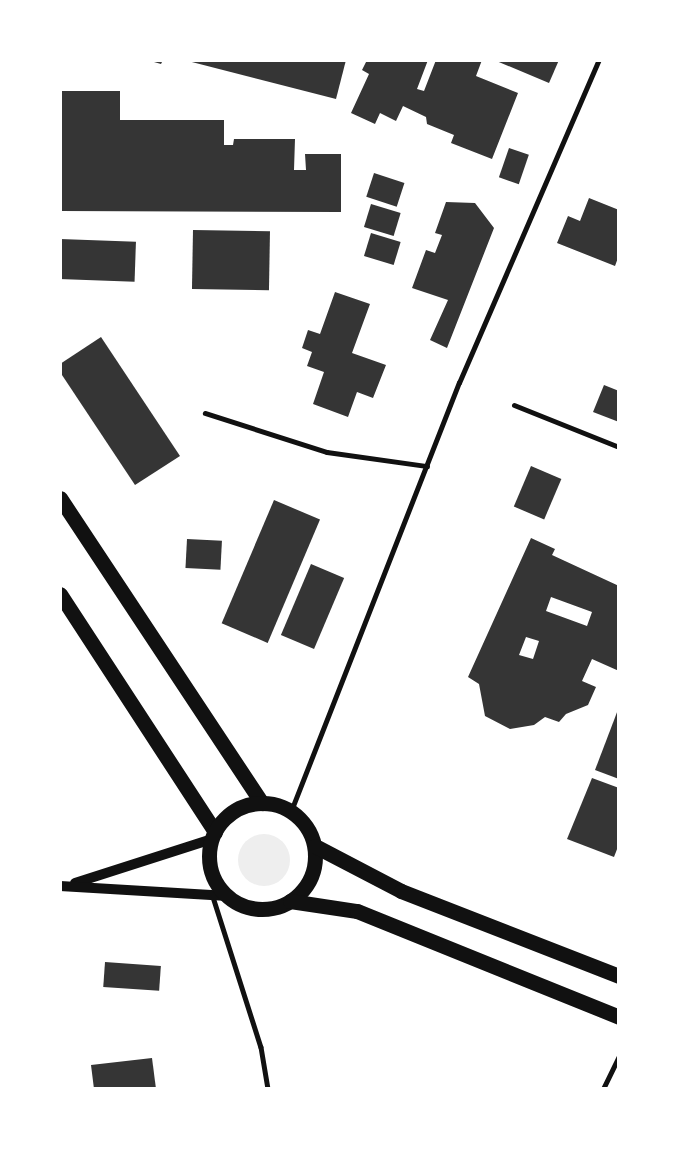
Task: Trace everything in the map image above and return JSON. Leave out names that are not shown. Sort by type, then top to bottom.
[{"type":"main road","points":[[60,498],[262,803]]},
{"type":"main road","points":[[60,594],[214,835]]},
{"type":"main road","points":[[290,901],[308,883],[316,859],[315,846],[310,832],[291,811],[262,803],[235,810],[214,835],[211,870],[221,896],[258,908],[290,901],[357,911],[619,1017]]},
{"type":"main road","points":[[315,846],[401,891],[619,976]]},
{"type":"street","points":[[514,405],[619,447]]},
{"type":"street","points":[[64,886],[214,835]]},
{"type":"street","points":[[64,886],[221,896]]},
{"type":"lane","points":[[291,811],[459,384],[599,60]]},
{"type":"lane","points":[[205,413],[327,452],[427,466]]},
{"type":"lane","points":[[221,896],[261,1047],[268,1089]]},
{"type":"lane","points":[[603,1089],[619,1056]]},
{"type":"shaded area","points":[[259,834],[269,834],[283,841],[290,860],[283,879],[269,886],[259,886],[249,882],[242,875],[238,865],[238,855],[242,845],[249,838]]},
{"type":"building","points":[[147,60],[163,60],[161,64]]},
{"type":"building","points":[[184,60],[346,60],[336,99]]},
{"type":"building","points":[[367,60],[428,60],[417,89],[424,91],[436,60],[482,60],[476,76],[518,93],[492,159],[451,143],[454,135],[427,124],[426,117],[403,106],[396,121],[380,113],[375,124],[351,113],[369,74],[362,70]]},
{"type":"building","points":[[494,60],[559,60],[549,83]]},
{"type":"building","points":[[60,91],[120,91],[120,120],[224,120],[224,145],[233,145],[234,139],[295,139],[294,170],[306,170],[305,154],[341,154],[341,212],[60,211]]},
{"type":"building","points":[[509,148],[529,155],[519,184],[499,177]]},
{"type":"building","points":[[374,173],[404,183],[397,207],[366,197]]},
{"type":"building","points":[[589,198],[619,210],[619,255],[615,266],[557,243],[568,216],[580,221]]},
{"type":"building","points":[[446,202],[475,203],[494,228],[447,348],[430,340],[448,300],[412,288],[426,250],[435,253],[442,235],[435,233]]},
{"type":"building","points":[[371,204],[401,213],[394,236],[364,227]]},
{"type":"building","points":[[193,230],[270,231],[269,290],[192,289]]},
{"type":"building","points":[[371,233],[401,242],[394,265],[364,256]]},
{"type":"building","points":[[60,239],[136,242],[135,282],[60,279]]},
{"type":"building","points":[[335,292],[370,304],[352,353],[386,365],[373,398],[357,392],[348,417],[313,404],[324,372],[307,366],[312,352],[302,348],[308,330],[320,334]]},
{"type":"building","points":[[101,337],[180,456],[135,485],[60,372],[60,364]]},
{"type":"building","points":[[604,385],[619,391],[619,422],[593,412]]},
{"type":"building","points":[[531,466],[561,479],[544,519],[514,507]]},
{"type":"building","points":[[274,500],[320,520],[268,643],[222,623]]},
{"type":"building","points":[[531,538],[555,549],[552,555],[619,586],[619,671],[592,659],[582,681],[596,687],[588,705],[566,714],[559,722],[545,717],[534,725],[510,729],[485,716],[479,684],[468,677]],"holes":[[[551,597],[592,612],[587,626],[546,611]],[[526,637],[539,641],[533,659],[519,655]]]},
{"type":"building","points":[[187,539],[222,541],[220,570],[185,568]]},
{"type":"building","points":[[311,564],[344,578],[314,649],[281,635]]},
{"type":"building","points":[[619,707],[619,779],[595,770]]},
{"type":"building","points":[[592,778],[619,788],[619,844],[614,857],[567,839]]},
{"type":"building","points":[[105,962],[161,966],[159,991],[103,987]]},
{"type":"building","points":[[152,1058],[156,1089],[94,1089],[91,1065]]}]
